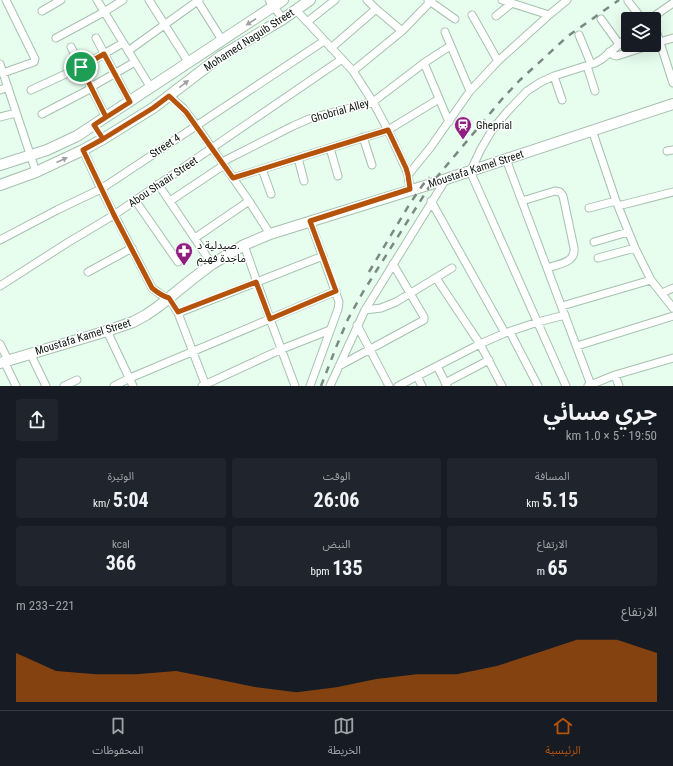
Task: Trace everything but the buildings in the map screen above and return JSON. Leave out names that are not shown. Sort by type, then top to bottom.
[{"type":"main road","name":"Mohamed Naguib Street","points":[[0,165],[47,150],[77,136],[222,40],[271,3],[283,0]]},
{"type":"main road","name":"Mohamed Naguib Street","points":[[0,185],[36,172],[103,139],[153,108],[221,56],[283,19],[310,0]]},
{"type":"main road","name":"Moustafa Kamel Street","points":[[4,361],[133,322],[146,315],[212,264],[244,245],[270,234],[673,104]]},
{"type":"main road","points":[[94,125],[103,139]]},
{"type":"street","points":[[3,73],[34,62],[35,60],[7,0]]},
{"type":"street","points":[[42,11],[61,0]]},
{"type":"street","points":[[97,0],[151,88]]},
{"type":"street","points":[[56,38],[123,0]]},
{"type":"street","points":[[148,0],[188,63]]},
{"type":"street","points":[[128,51],[198,0],[222,40]]},
{"type":"street","points":[[307,22],[335,0]]},
{"type":"street","points":[[367,0],[402,31]]},
{"type":"street","points":[[502,0],[549,15]]},
{"type":"street","points":[[408,175],[449,122],[470,91],[498,62],[567,0]]},
{"type":"street","points":[[353,71],[402,31],[430,1],[454,19]]},
{"type":"street","points":[[628,1],[637,12]]},
{"type":"street","points":[[660,12],[669,2]]},
{"type":"street","points":[[271,3],[283,19]]},
{"type":"street","points":[[496,16],[512,3]]},
{"type":"street","points":[[331,48],[376,9]]},
{"type":"street","points":[[296,10],[353,71],[374,102],[408,175],[410,189]]},
{"type":"street","points":[[472,15],[498,62]]},
{"type":"street","points":[[566,386],[470,170],[492,130],[528,90],[554,76],[589,65],[602,59],[619,44],[601,20]]},
{"type":"street","points":[[445,32],[470,91]]},
{"type":"street","points":[[579,34],[596,91]]},
{"type":"street","points":[[96,38],[130,102]]},
{"type":"street","points":[[661,42],[673,38]]},
{"type":"street","name":"Street 4","points":[[0,240],[101,189],[324,41]]},
{"type":"street","points":[[31,90],[81,67],[124,43]]},
{"type":"street","name":"Ghobrial Alley","points":[[170,201],[223,164],[293,126],[326,114],[374,102],[424,63],[450,46]]},
{"type":"street","points":[[71,47],[106,117]]},
{"type":"street","points":[[610,52],[617,56],[629,52]]},
{"type":"street","points":[[661,52],[673,82]]},
{"type":"street","name":"Abou Shaair Street","points":[[0,286],[114,215],[342,59]]},
{"type":"street","points":[[42,114],[91,88],[135,62]]},
{"type":"street","points":[[424,63],[449,122]]},
{"type":"street","points":[[0,64],[36,172]]},
{"type":"street","points":[[554,76],[562,100]]},
{"type":"street","points":[[0,90],[8,88]]},
{"type":"street","points":[[169,96],[182,108],[213,148],[270,234]]},
{"type":"street","points":[[233,178],[388,130],[439,99]]},
{"type":"street","points":[[0,117],[16,113]]},
{"type":"street","points":[[592,130],[617,204],[635,248],[651,280],[673,308]]},
{"type":"street","points":[[363,137],[372,165]]},
{"type":"street","points":[[330,148],[338,176]]},
{"type":"street","points":[[83,150],[101,189],[152,288],[163,296],[169,298],[178,312],[205,385],[282,349],[330,330]]},
{"type":"street","points":[[298,158],[304,180]]},
{"type":"street","points":[[506,159],[562,306],[590,385],[615,375],[673,358]]},
{"type":"street","points":[[262,169],[270,194]]},
{"type":"street","points":[[330,386],[364,310],[446,178]]},
{"type":"street","points":[[158,184],[212,264]]},
{"type":"street","points":[[522,201],[555,191],[560,192],[563,196],[574,254],[573,257],[567,262],[547,268]]},
{"type":"street","points":[[589,208],[617,204],[673,192]]},
{"type":"street","points":[[135,200],[178,262]]},
{"type":"street","points":[[195,238],[249,201]]},
{"type":"street","points":[[431,201],[538,386]]},
{"type":"street","points":[[310,221],[339,299],[339,305],[310,386]]},
{"type":"street","points":[[594,242],[628,232]]},
{"type":"street","points":[[244,245],[294,386]]},
{"type":"street","points":[[88,272],[132,248]]},
{"type":"street","points":[[598,258],[635,248]]},
{"type":"street","points":[[178,312],[323,256]]},
{"type":"street","points":[[339,366],[424,321],[424,317],[393,264]]},
{"type":"street","points":[[364,310],[381,308],[396,302],[452,268]]},
{"type":"street","points":[[436,278],[480,344],[502,386]]},
{"type":"street","points":[[562,306],[651,280]]},
{"type":"street","points":[[662,293],[673,288]]},
{"type":"street","points":[[114,386],[336,291]]},
{"type":"street","points":[[398,386],[480,344],[508,332],[565,315]]},
{"type":"street","points":[[576,346],[673,316]]},
{"type":"street","points":[[357,325],[389,386]]},
{"type":"street","points":[[107,331],[133,386]]},
{"type":"street","points":[[0,344],[4,361],[16,386]]},
{"type":"street","points":[[30,353],[46,386]]},
{"type":"street","points":[[437,366],[446,384],[489,360]]},
{"type":"street","points":[[615,375],[619,386]]},
{"type":"street","points":[[417,376],[422,386]]},
{"type":"street","points":[[64,386],[77,380]]},
{"type":"railway","points":[[321,386],[348,319],[363,292],[431,184],[503,98],[520,80],[568,36],[619,0]]},
{"type":"railway","points":[[369,272],[409,205],[429,177]]},
{"type":"place","name":"Gheprial","points":[[463,140]]},
{"type":"place","name":"صيدلية د. ماجدة فهيم","points":[[184,266]]},
{"type":"route","points":[[81,67],[104,54],[130,102],[94,125],[103,139],[153,108],[169,96],[186,112],[233,178],[388,130],[406,168],[410,189],[310,221],[336,291],[270,319],[256,282],[178,312],[169,298],[163,296],[152,288],[101,189],[83,150],[103,139],[94,125],[106,117],[81,67]]}]
